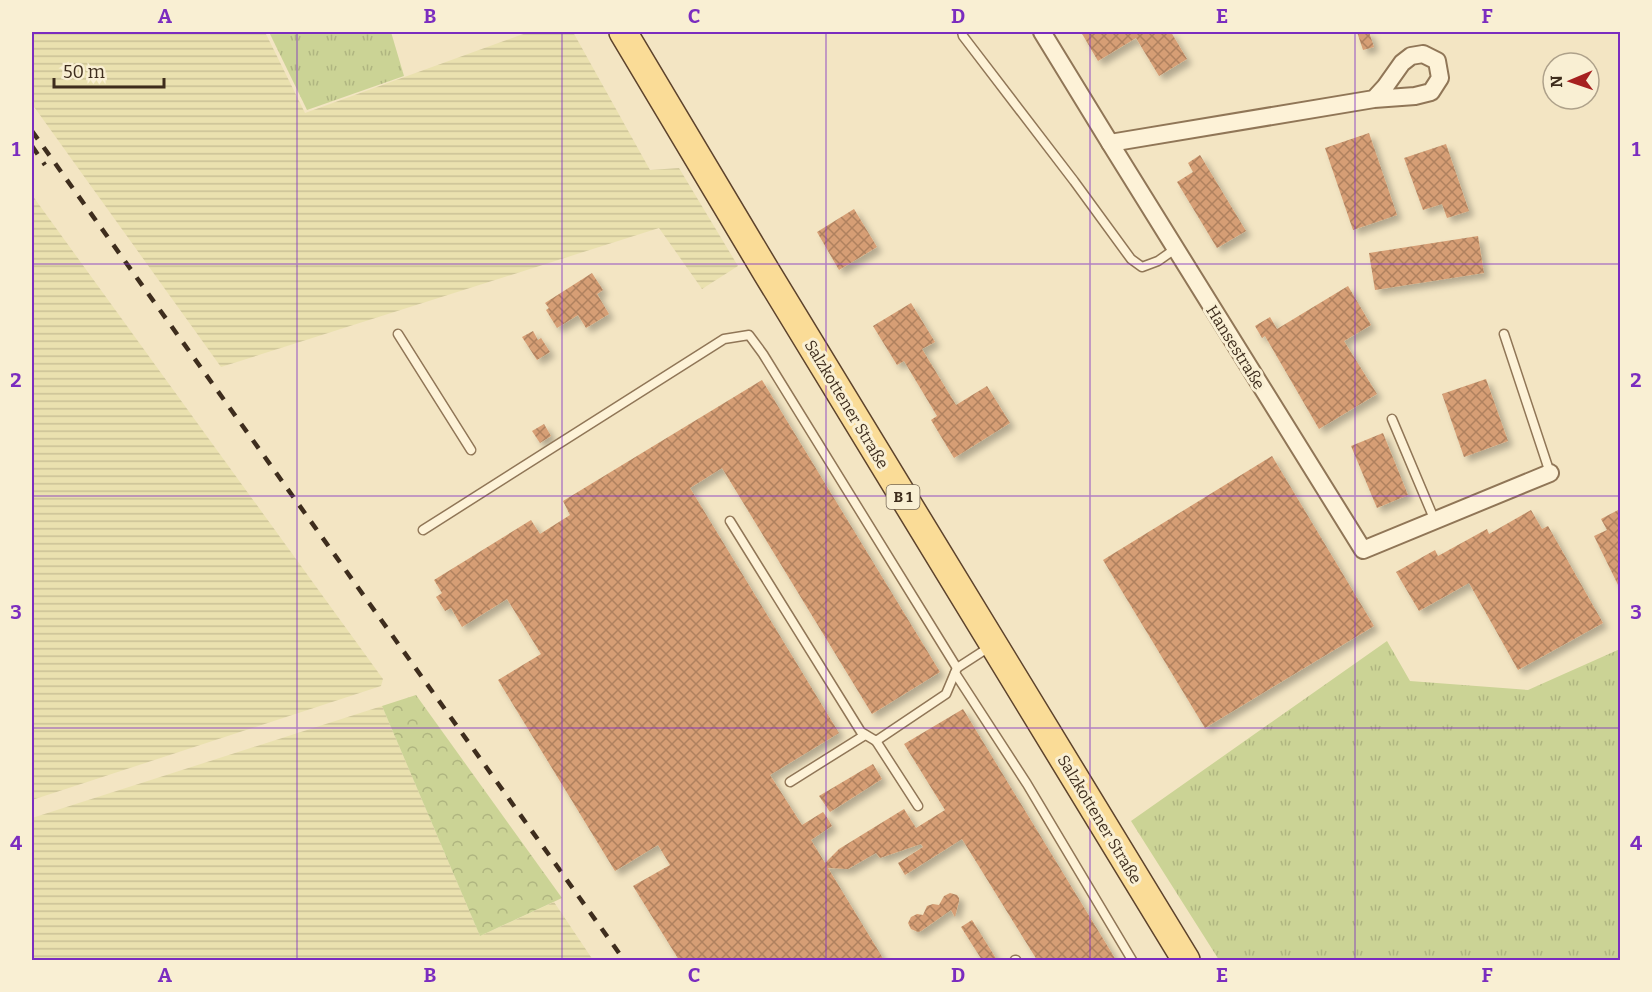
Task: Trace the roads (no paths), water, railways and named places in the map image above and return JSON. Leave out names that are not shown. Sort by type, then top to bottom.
[{"type":"main road","name":"Salzkottener Straße","points":[[623,32],[773,283],[1186,960]]},
{"type":"street","name":"Hansestraße","points":[[1042,32],[1363,550],[1434,521]]},
{"type":"street","points":[[1110,143],[1374,99]]},
{"type":"street","points":[[1434,521],[1550,473]]},
{"type":"lane","points":[[962,32],[1131,259],[1142,267],[1158,261],[1176,249]]},
{"type":"lane","points":[[398,334],[471,450]]},
{"type":"lane","points":[[1504,334],[1550,473]]},
{"type":"lane","points":[[423,530],[724,339],[749,335],[763,354],[1027,784],[1132,960]]},
{"type":"lane","points":[[1392,419],[1434,521]]},
{"type":"lane","points":[[730,521],[861,732],[876,741],[918,806]]},
{"type":"lane","points":[[876,741],[946,694],[956,670],[994,645]]},
{"type":"lane","points":[[790,782],[866,735]]},
{"type":"railway","points":[[32,131],[624,960]]},
{"type":"railway","points":[[32,146],[45,165]]}]
